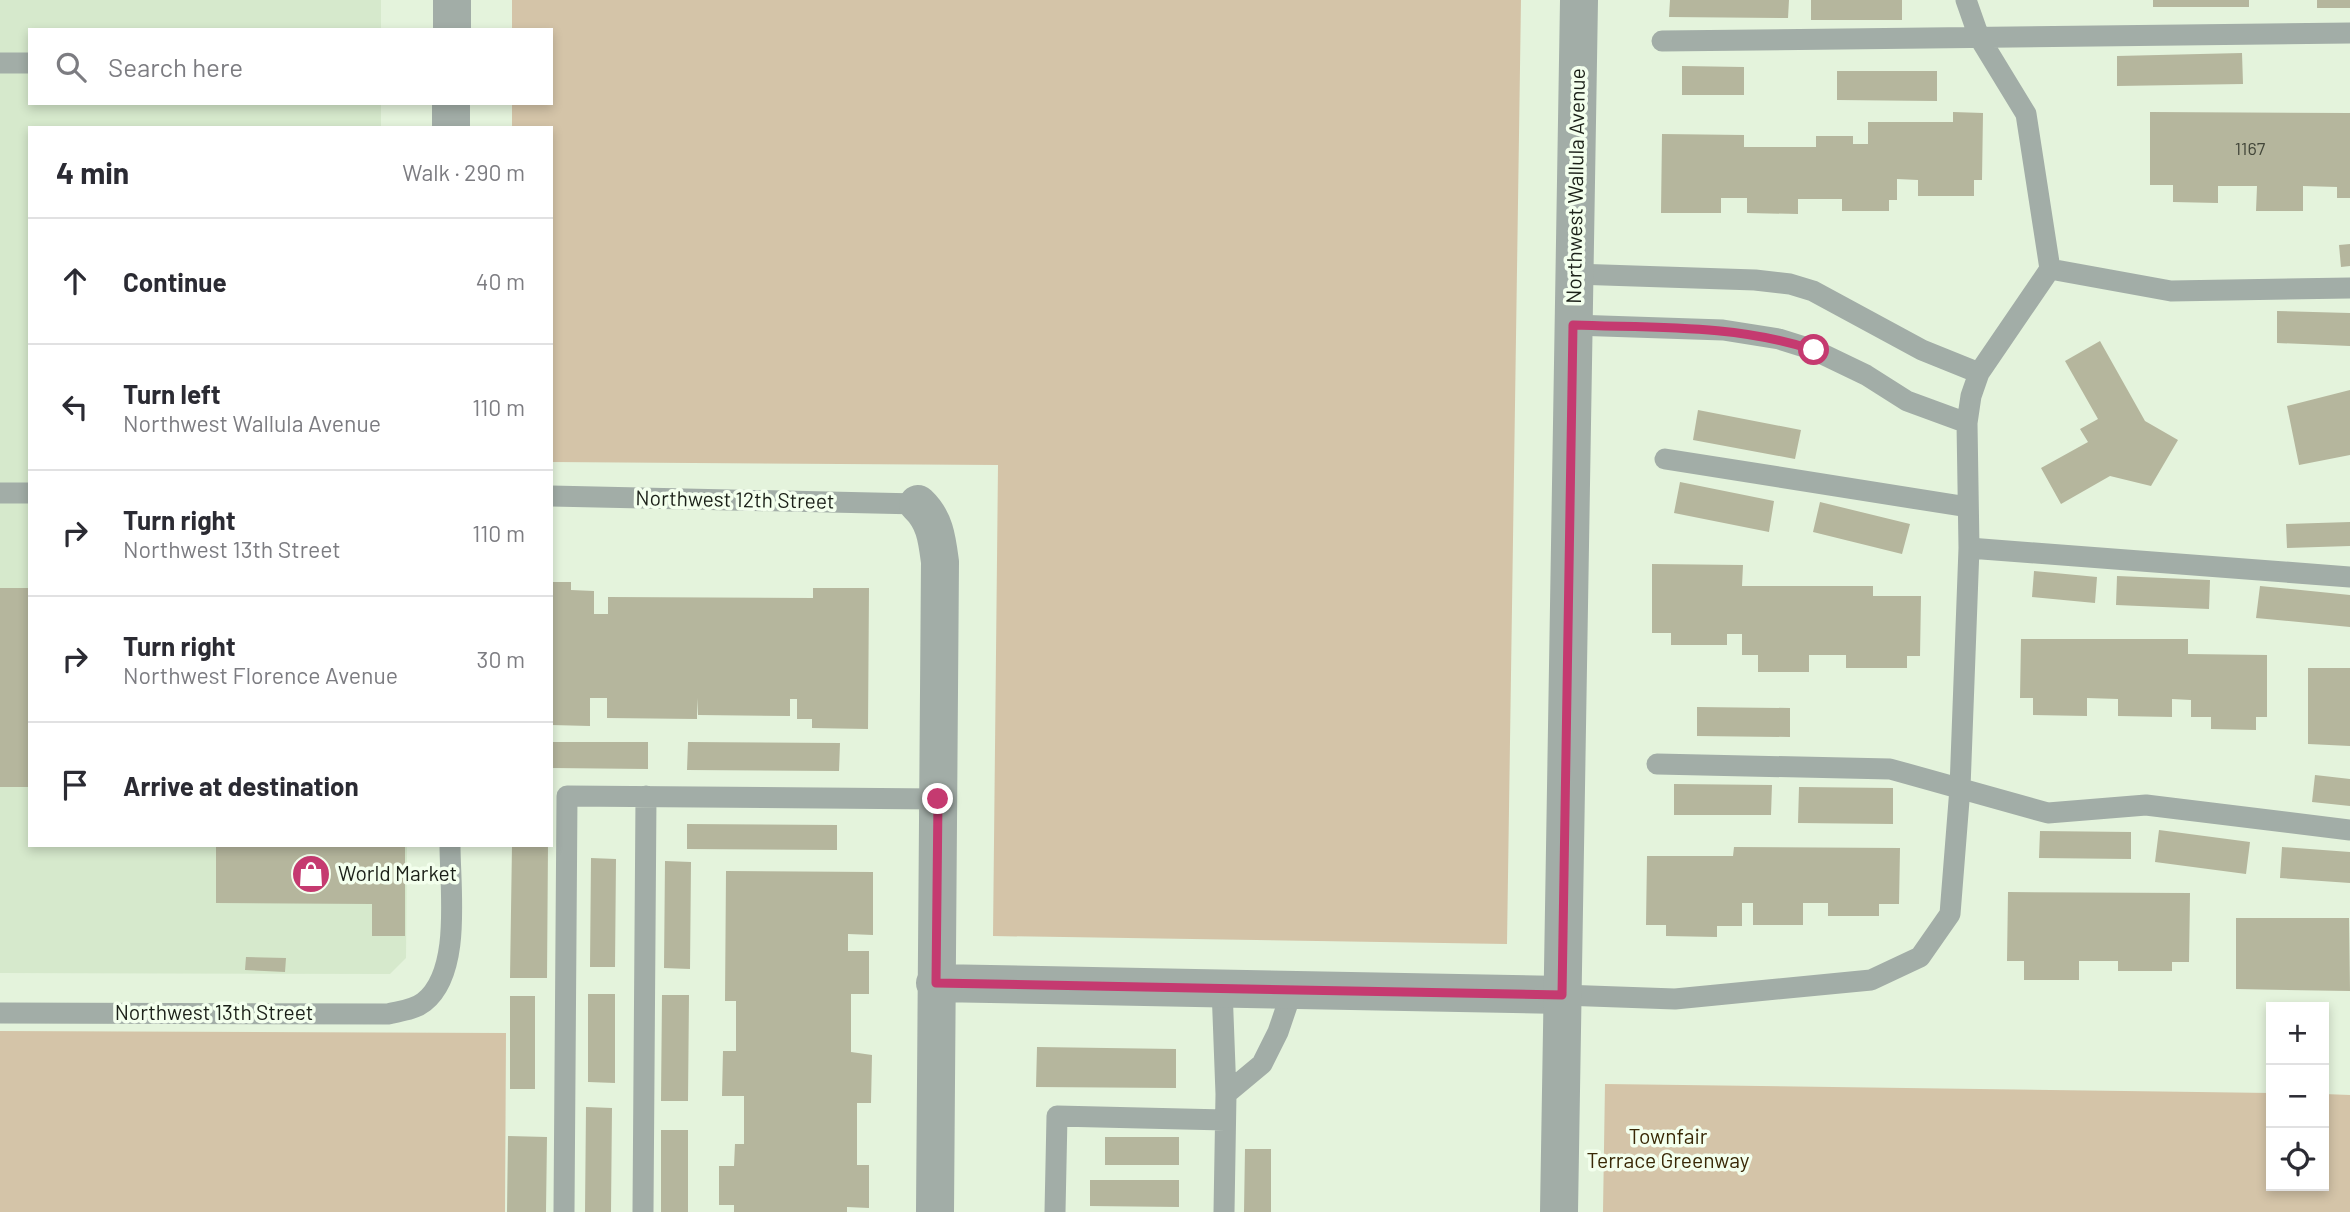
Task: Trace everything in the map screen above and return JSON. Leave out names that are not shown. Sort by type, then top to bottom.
[{"type":"street","points":[[452,0],[452,28]]},
{"type":"street","name":"Northwest Wallula Avenue","points":[[1559,1212],[1578,0]]},
{"type":"street","points":[[451,105],[451,126]]},
{"type":"street","points":[[918,503],[929,514],[935,529],[940,562],[935,1212]]},
{"type":"street","points":[[936,983],[1562,995]]},
{"type":"lane","points":[[1562,995],[1675,999],[1871,979],[1920,957],[1950,914],[1960,788],[1969,548],[1967,423],[1971,396],[1979,373],[2050,269],[2026,114],[1979,37],[1966,0]]},
{"type":"lane","points":[[1662,41],[2350,33]]},
{"type":"lane","points":[[0,63],[28,63]]},
{"type":"lane","points":[[2050,269],[2171,291],[2350,288]]},
{"type":"lane","points":[[1574,274],[1755,280],[1790,284],[1813,291],[1922,350],[1979,373]]},
{"type":"lane","points":[[1573,325],[1723,330],[1779,339],[1814,350],[1866,375],[1908,401],[1967,423]]},
{"type":"lane","points":[[1665,459],[1968,508]]},
{"type":"lane","points":[[0,493],[28,493]]},
{"type":"lane","name":"Northwest 12th Street","points":[[553,496],[918,503]]},
{"type":"lane","points":[[1969,548],[2350,577]]},
{"type":"lane","points":[[1657,764],[1891,769],[2048,813],[2146,805],[2350,830]]},
{"type":"lane","points":[[564,1212],[567,796],[938,799]]},
{"type":"lane","points":[[643,1212],[646,796]]},
{"type":"lane","name":"Northwest 13th Street","points":[[0,1013],[388,1014],[425,1002],[441,980],[450,955],[450,847]]},
{"type":"lane","points":[[1222,988],[1226,1094],[1223,1212]]},
{"type":"lane","points":[[1226,1094],[1262,1064],[1278,1032],[1293,988]]},
{"type":"lane","points":[[1055,1212],[1056,1116],[1225,1120]]},
{"type":"shaded area","points":[[0,0],[381,0],[381,28],[28,28],[28,105],[381,105],[381,126],[28,126],[28,847],[407,847],[406,958],[390,974],[0,973]]},
{"type":"green space","points":[[512,0],[1521,0],[1507,944],[993,936],[998,465],[553,462],[553,126],[512,126],[512,105],[553,105],[553,28],[512,28]]},
{"type":"green space","points":[[0,1031],[506,1033],[505,1212],[0,1212]]},
{"type":"green space","name":"Townfair Terrace Greenway","points":[[1605,1084],[2266,1093],[2266,1191],[2329,1191],[2329,1094],[2350,1095],[2350,1212],[1603,1212]]},
{"type":"building","points":[[1670,0],[1789,0],[1788,18],[1669,17]]},
{"type":"building","points":[[1811,0],[1902,0],[1902,20],[1811,20]]},
{"type":"building","points":[[2153,0],[2249,0],[2249,7],[2153,7]]},
{"type":"building","points":[[2317,0],[2350,0],[2350,8],[2317,8]]},
{"type":"building","points":[[2242,53],[2243,84],[2117,86],[2117,56]]},
{"type":"building","points":[[1682,66],[1744,67],[1744,95],[1682,95]]},
{"type":"building","points":[[1837,71],[1937,71],[1937,101],[1837,100]]},
{"type":"building","points":[[1953,112],[1983,113],[1982,180],[1974,180],[1974,196],[1918,196],[1918,180],[1897,179],[1897,200],[1889,200],[1889,211],[1842,211],[1842,199],[1798,199],[1798,214],[1747,213],[1747,198],[1721,198],[1721,213],[1661,213],[1662,134],[1744,135],[1744,147],[1816,147],[1816,136],[1853,136],[1853,144],[1868,144],[1868,122],[1953,122]]},
{"type":"building","points":[[2150,112],[2350,113],[2350,198],[2337,198],[2337,187],[2303,186],[2303,211],[2256,211],[2257,186],[2218,186],[2218,203],[2173,202],[2173,185],[2150,185]]},
{"type":"building","points":[[2350,244],[2350,266],[2341,267],[2339,245]]},
{"type":"building","points":[[2277,311],[2350,313],[2350,346],[2277,343]]},
{"type":"building","points":[[2100,341],[2145,421],[2178,440],[2151,486],[2110,476],[2061,504],[2041,468],[2088,442],[2080,429],[2098,419],[2065,361]]},
{"type":"building","points":[[2350,390],[2350,455],[2299,465],[2287,406]]},
{"type":"building","points":[[1698,410],[1801,430],[1795,459],[1693,440]]},
{"type":"building","points":[[1680,482],[1774,501],[1769,532],[1674,513]]},
{"type":"building","points":[[1820,502],[1910,524],[1902,554],[1813,532]]},
{"type":"building","points":[[2350,522],[2350,546],[2287,548],[2286,524]]},
{"type":"building","points":[[1652,564],[1743,565],[1742,586],[1873,586],[1873,596],[1921,596],[1920,656],[1907,656],[1907,668],[1846,668],[1846,655],[1809,655],[1809,672],[1758,672],[1758,655],[1742,655],[1742,634],[1727,634],[1727,645],[1671,645],[1671,633],[1652,633]]},
{"type":"building","points":[[2034,571],[2097,577],[2095,603],[2032,597]]},
{"type":"building","points":[[2117,576],[2210,580],[2209,609],[2116,605]]},
{"type":"building","points":[[553,582],[571,582],[571,590],[594,591],[594,614],[608,614],[608,597],[813,598],[813,588],[869,588],[868,729],[812,728],[812,719],[797,719],[797,699],[790,699],[790,716],[698,715],[697,698],[697,719],[607,718],[607,698],[590,698],[590,726],[553,725]]},
{"type":"building","points":[[2260,586],[2350,595],[2350,627],[2256,618]]},
{"type":"building","points":[[0,588],[28,588],[28,787],[0,787]]},
{"type":"building","points":[[2021,639],[2188,639],[2188,654],[2267,655],[2267,717],[2256,717],[2256,730],[2211,729],[2211,717],[2191,717],[2191,700],[2172,699],[2172,717],[2118,716],[2118,699],[2087,698],[2087,716],[2033,715],[2033,698],[2020,698]]},
{"type":"building","points":[[2308,668],[2350,668],[2350,746],[2308,744]]},
{"type":"building","points":[[1697,707],[1790,708],[1790,737],[1697,736]]},
{"type":"building","points":[[553,742],[648,742],[648,769],[553,768]]},
{"type":"building","points":[[688,742],[840,743],[839,771],[687,770]]},
{"type":"building","points":[[2315,775],[2350,779],[2350,806],[2312,802]]},
{"type":"building","points":[[1674,784],[1772,785],[1771,815],[1674,815]]},
{"type":"building","points":[[1799,787],[1893,788],[1893,824],[1798,823]]},
{"type":"building","points":[[687,824],[837,825],[837,850],[687,849]]},
{"type":"building","points":[[2159,830],[2250,842],[2246,874],[2155,862]]},
{"type":"building","points":[[2040,831],[2131,832],[2131,859],[2039,858]]},
{"type":"building","name":"World Market","points":[[216,847],[405,847],[405,936],[372,936],[372,904],[216,903]]},
{"type":"building","points":[[512,847],[548,847],[547,978],[510,978]]},
{"type":"building","points":[[1734,847],[1900,848],[1899,904],[1879,904],[1879,916],[1828,916],[1828,903],[1803,903],[1803,925],[1753,925],[1753,903],[1742,903],[1742,926],[1717,926],[1717,937],[1666,936],[1666,925],[1646,925],[1647,856],[1733,856]]},
{"type":"building","points":[[2282,847],[2350,852],[2350,883],[2280,878]]},
{"type":"building","points":[[591,858],[616,859],[615,967],[590,967]]},
{"type":"building","points":[[665,861],[691,862],[690,969],[664,968]]},
{"type":"building","points":[[726,871],[873,872],[873,935],[848,934],[848,951],[869,951],[869,994],[851,994],[851,1052],[872,1055],[871,1103],[857,1103],[857,1165],[869,1165],[869,1208],[847,1207],[847,1212],[734,1212],[734,1205],[719,1205],[719,1166],[734,1166],[735,1144],[744,1144],[744,1096],[722,1096],[723,1051],[736,1051],[736,1001],[725,1001]]},
{"type":"building","points":[[2008,892],[2190,893],[2189,962],[2172,962],[2172,971],[2118,971],[2118,961],[2079,961],[2079,980],[2024,980],[2024,961],[2007,961]]},
{"type":"building","points":[[2236,918],[2349,918],[2350,991],[2236,989]]},
{"type":"building","points":[[246,957],[286,958],[285,972],[245,970]]},
{"type":"building","points":[[588,994],[615,994],[615,1083],[588,1082]]},
{"type":"building","points":[[662,995],[689,995],[688,1101],[661,1101]]},
{"type":"building","points":[[510,996],[535,996],[535,1089],[510,1089]]},
{"type":"building","points":[[1037,1047],[1176,1049],[1176,1088],[1036,1087]]},
{"type":"building","points":[[586,1107],[612,1108],[611,1212],[585,1212]]},
{"type":"building","points":[[661,1130],[688,1130],[688,1212],[661,1212]]},
{"type":"building","points":[[508,1136],[547,1137],[546,1212],[507,1212]]},
{"type":"building","points":[[1105,1137],[1179,1137],[1179,1165],[1105,1165]]},
{"type":"building","points":[[1245,1149],[1271,1149],[1271,1212],[1244,1212]]},
{"type":"building","points":[[1090,1180],[1179,1180],[1179,1207],[1090,1206]]},
{"type":"place","name":"World Market","points":[[311,874]]},
{"type":"route","points":[[938,799],[936,983],[1562,995],[1573,325],[1723,330],[1779,339],[1814,350]]}]
